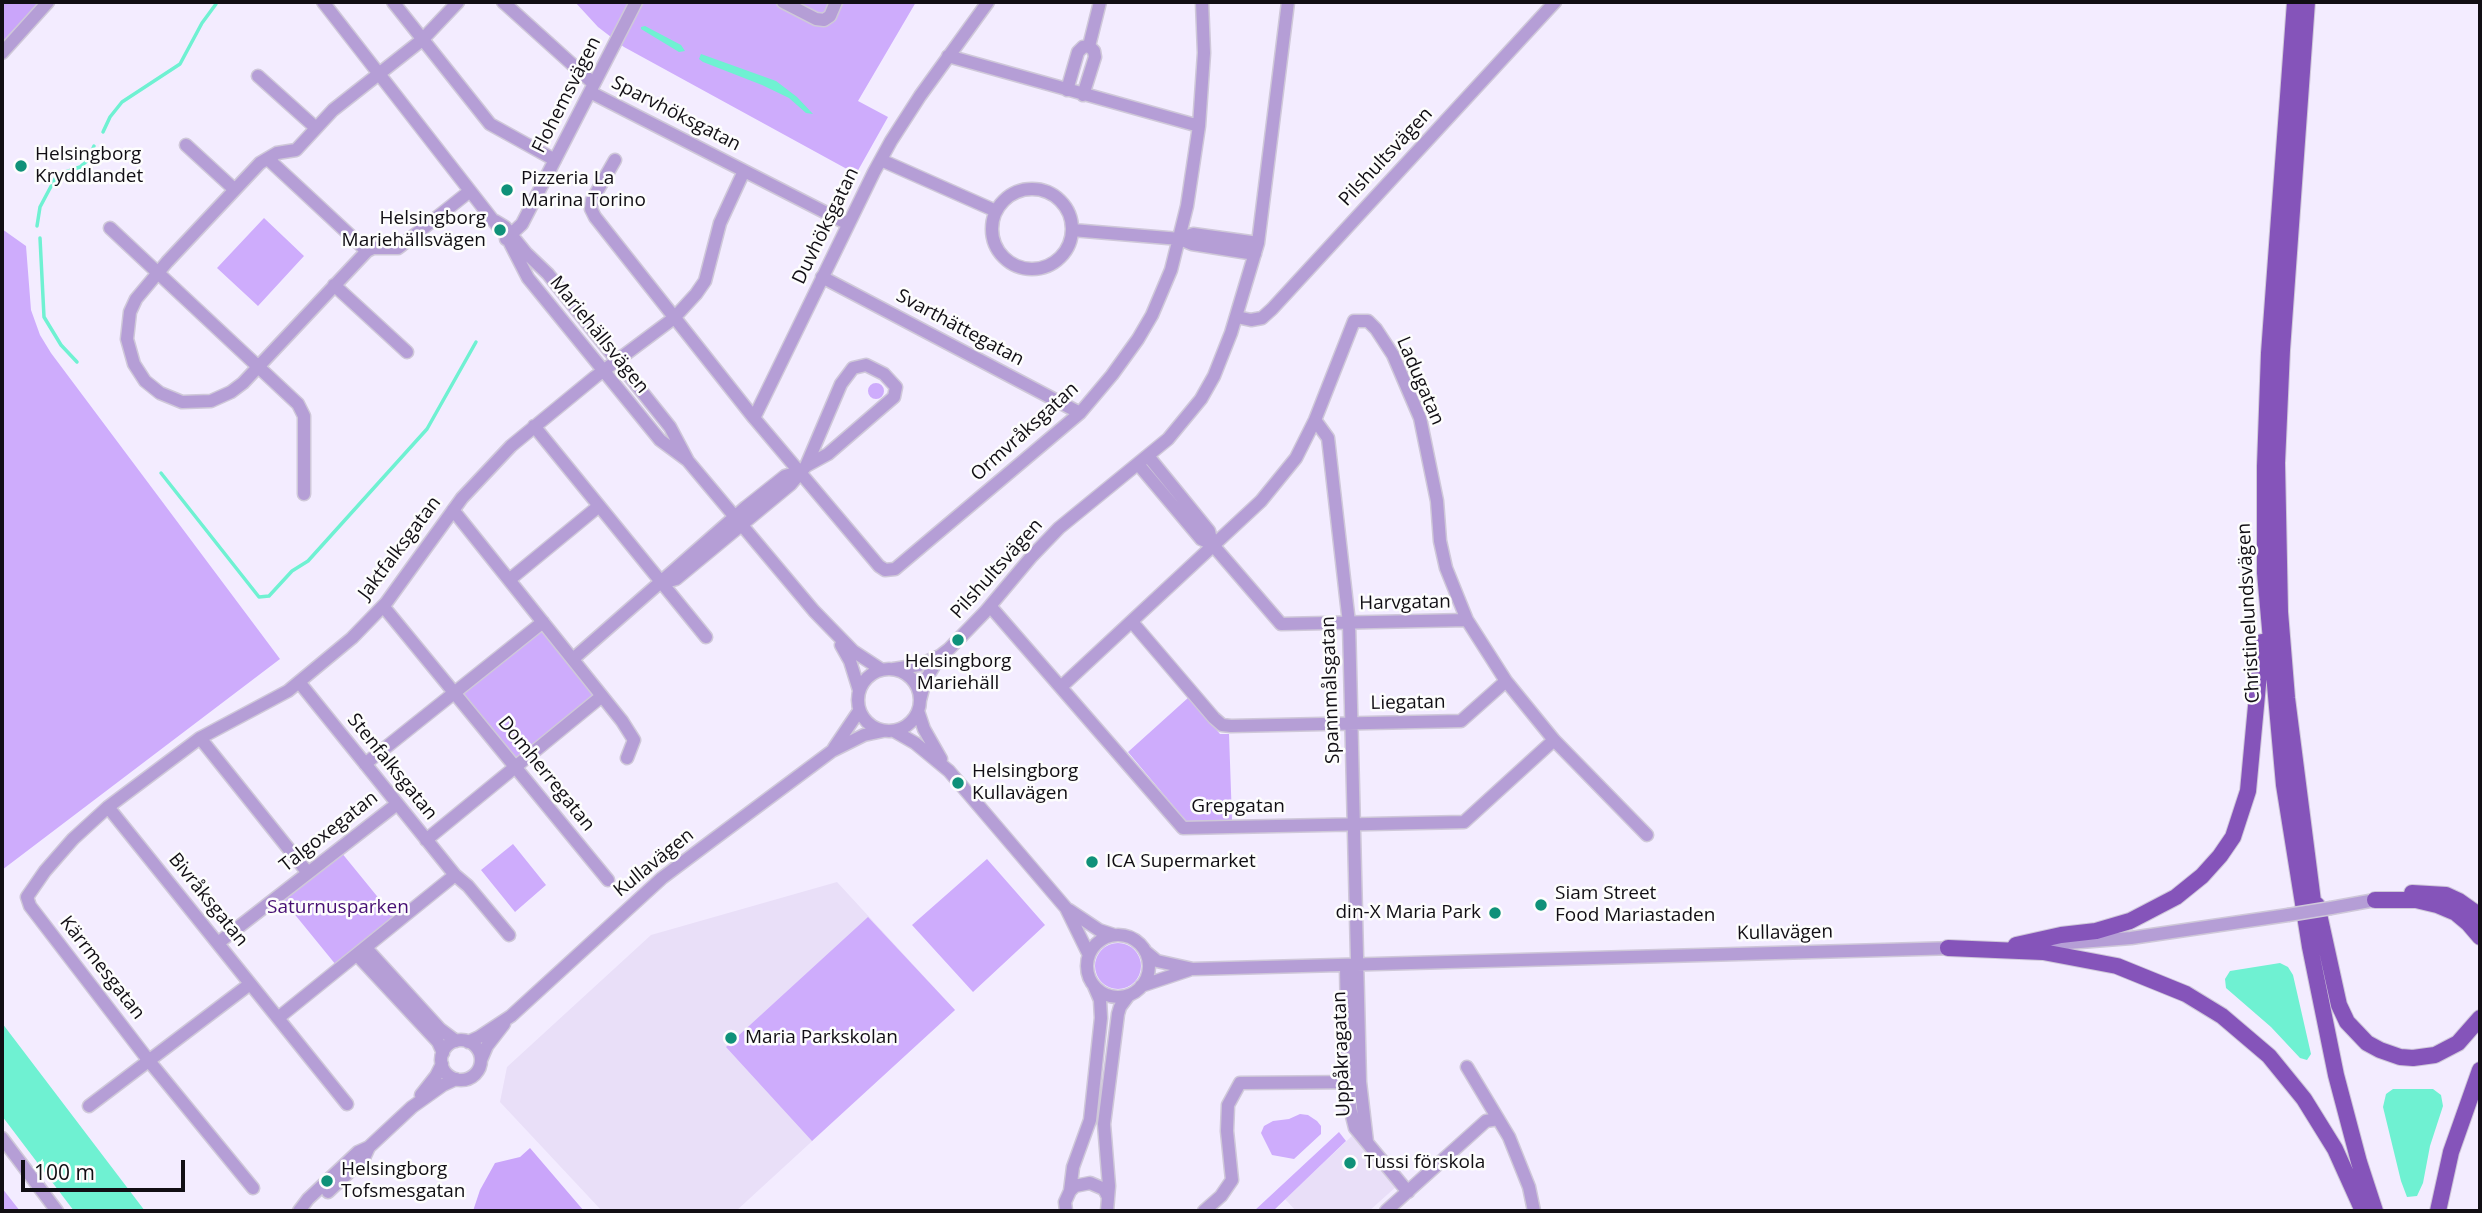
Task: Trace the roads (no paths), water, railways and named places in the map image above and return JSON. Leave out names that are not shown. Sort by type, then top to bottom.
[{"type":"main road","name":"Christinelundsvägen","points":[[2295,2],[2269,352],[2265,573],[2278,740],[2305,921],[2336,1075],[2375,1211]]},
{"type":"main road","name":"Christinelundsvägen","points":[[2307,2],[2282,350],[2277,463],[2280,612],[2296,785],[2318,945],[2366,1150],[2386,1211]]},
{"type":"main road","points":[[2007,947],[2061,935],[2095,931],[2130,921],[2151,911],[2176,897],[2202,876],[2233,837],[2248,791],[2251,772],[2261,662],[2265,573]]},
{"type":"main road","points":[[2309,865],[2339,1005],[2347,1022],[2367,1044],[2400,1057],[2435,1055],[2458,1043],[2480,1018]]},
{"type":"main road","points":[[2375,900],[2413,892],[2435,893],[2459,901],[2480,916]]},
{"type":"main road","points":[[2375,900],[2416,900],[2437,905],[2456,913],[2480,937]]},
{"type":"main road","points":[[1948,948],[2043,952],[2117,966],[2186,995],[2222,1016],[2269,1056],[2304,1099],[2335,1149],[2363,1211]]},
{"type":"main road","points":[[2438,1211],[2451,1152],[2480,1070]]},
{"type":"street","points":[[2,52],[48,2]]},
{"type":"street","name":"Mariehällsvägen","points":[[323,2],[470,191],[495,221],[505,227],[528,278],[660,440],[688,461]]},
{"type":"street","points":[[393,2],[489,124],[555,160]]},
{"type":"street","points":[[458,2],[422,40],[333,110],[296,150],[277,153],[234,189],[132,305],[127,327],[129,352],[145,381],[170,398],[182,402],[203,402],[231,392],[367,251],[373,248],[402,246],[470,191]]},
{"type":"street","name":"Sparvhöksgatan","points":[[503,2],[592,88],[848,224]]},
{"type":"street","name":"Flohemsvägen","points":[[509,237],[522,224],[636,2]]},
{"type":"street","points":[[783,2],[816,19],[824,20],[830,16],[836,2]]},
{"type":"street","name":"Duvhöksgatan","points":[[754,418],[881,160],[920,96],[988,2]]},
{"type":"street","points":[[1089,46],[1100,2]]},
{"type":"street","name":"Ormvråksgatan","points":[[802,469],[879,566],[895,569],[1080,413],[1138,339],[1161,294],[1180,239],[1199,126],[1204,54],[1202,2]]},
{"type":"street","name":"Pilshultsvägen","points":[[919,706],[926,681],[940,656],[990,606],[1059,528],[1143,460],[1184,422],[1201,399],[1223,356],[1257,248],[1288,2]]},
{"type":"street","name":"Pilshultsvägen","points":[[1237,317],[1251,320],[1262,318],[1272,309],[1555,2]]},
{"type":"street","points":[[1067,90],[1078,52],[1089,46]]},
{"type":"street","points":[[1083,94],[1095,57],[1089,46]]},
{"type":"street","points":[[948,56],[1199,126]]},
{"type":"street","points":[[258,76],[316,128]]},
{"type":"street","points":[[186,145],[234,189]]},
{"type":"street","points":[[268,159],[367,251]]},
{"type":"street","points":[[615,160],[592,200],[591,209],[754,418],[802,469]]},
{"type":"street","points":[[881,160],[996,211]]},
{"type":"street","name":"Sparvhöksgatan","points":[[616,361],[674,317],[705,281],[723,215],[744,171]]},
{"type":"street","points":[[1038,189],[1053,195],[1064,204],[1070,216],[1072,230],[1068,246],[1058,260],[1035,269],[1018,267],[1004,258],[994,244],[991,227],[996,211],[1009,195],[1017,191],[1038,189]]},
{"type":"street","points":[[110,228],[298,404],[304,416],[304,494]]},
{"type":"street","points":[[1072,230],[1180,239],[1192,244],[1257,248]]},
{"type":"street","name":"Mariehällsvägen","points":[[509,237],[548,274],[670,427],[688,461],[838,638],[853,651],[888,669]]},
{"type":"street","name":"Svarthättegatan","points":[[822,277],[1080,413]]},
{"type":"street","points":[[334,285],[407,352]]},
{"type":"street","name":"Ladugatan","points":[[1062,686],[1261,500],[1296,458],[1315,420],[1354,321],[1368,321],[1393,355],[1420,418],[1437,501],[1440,541],[1446,568],[1467,620],[1506,681],[1555,740],[1647,835]]},
{"type":"street","name":"Jaktfalksgatan","points":[[27,897],[73,839],[108,807],[200,738],[288,691],[352,638],[383,606],[482,475],[534,426],[616,361]]},
{"type":"street","points":[[573,659],[662,583],[676,579],[738,521],[791,484],[802,469],[847,375],[853,368],[866,365],[884,374],[895,387],[894,397],[828,454],[802,469]]},
{"type":"street","name":"Spannmålsgatan","points":[[1315,420],[1328,438],[1349,623],[1353,826],[1352,964]]},
{"type":"street","points":[[534,426],[706,637]]},
{"type":"street","name":"Harvgatan","points":[[1143,460],[1201,539],[1212,544],[1281,624],[1467,620]]},
{"type":"street","points":[[509,580],[599,506]]},
{"type":"street","points":[[453,510],[635,740],[627,758]]},
{"type":"street","name":"Domherregatan","points":[[383,606],[608,880]]},
{"type":"street","name":"Grepgatan","points":[[990,606],[1183,828],[1464,822],[1555,740]]},
{"type":"street","points":[[365,764],[543,622]]},
{"type":"street","name":"Liegatan","points":[[1132,622],[1222,725],[1461,721],[1506,681]]},
{"type":"street","name":"Mariehällsvägen","points":[[838,638],[850,662],[859,690]]},
{"type":"street","name":"Pilshultsvägen","points":[[888,669],[919,665],[940,656]]},
{"type":"street","points":[[888,669],[906,674],[913,680],[919,692],[919,706],[910,723],[888,731],[867,722],[859,711],[858,700],[859,690],[867,678],[888,669]]},
{"type":"street","name":"Stenfalksgatan","points":[[299,682],[454,875],[468,886],[509,935]]},
{"type":"street","points":[[426,840],[602,696]]},
{"type":"street","name":"Kullavägen","points":[[919,706],[924,729],[948,771]]},
{"type":"street","name":"Kullavägen","points":[[832,751],[859,711]]},
{"type":"street","name":"Kullavägen","points":[[301,1211],[314,1204],[352,1170],[364,1158],[369,1147],[412,1107],[443,1085],[474,1075],[487,1046],[510,1016],[662,877],[832,751],[864,735],[888,731],[915,743],[948,771],[1066,908],[1089,955],[1089,976],[1100,1000],[1101,1018],[1090,1120],[1073,1167],[1070,1191],[1065,1202],[1066,1211]]},
{"type":"street","points":[[200,738],[308,873]]},
{"type":"street","name":"Talgoxegatan","points":[[218,943],[397,804]]},
{"type":"street","name":"Bivråksgatan","points":[[108,807],[347,1104]]},
{"type":"street","points":[[278,1018],[454,875]]},
{"type":"street","name":"Kärrmesgatan","points":[[27,897],[30,906],[149,1061],[253,1188]]},
{"type":"street","name":"Kullavägen","points":[[1066,908],[1099,930],[1135,940],[1157,961],[1192,969],[2007,947],[2131,938],[2375,900]]},
{"type":"street","points":[[1089,955],[1099,941],[1114,935]]},
{"type":"street","points":[[1141,986],[1148,973],[1145,951]]},
{"type":"street","points":[[362,952],[440,1029],[477,1049],[481,1060]]},
{"type":"street","points":[[362,952],[438,1042],[447,1073],[456,1079]]},
{"type":"street","name":"Uppåkragatan","points":[[1352,964],[1354,1082],[1350,1108],[1355,1128],[1408,1192]]},
{"type":"street","name":"Kullavägen","points":[[1129,995],[1141,986],[1192,969]]},
{"type":"street","points":[[89,1106],[250,984]]},
{"type":"street","points":[[1094,986],[1110,996],[1129,995]]},
{"type":"street","points":[[1107,1211],[1109,1177],[1104,1124],[1118,1014],[1129,995]]},
{"type":"street","name":"Kullavägen","points":[[412,1107],[436,1076],[448,1045],[462,1041],[510,1016]]},
{"type":"street","points":[[1467,1067],[1509,1137],[1529,1187],[1534,1211]]},
{"type":"street","points":[[1204,1211],[1221,1196],[1232,1180],[1227,1130],[1228,1105],[1240,1083],[1354,1082]]},
{"type":"street","points":[[1386,1211],[1486,1121],[1498,1119]]},
{"type":"street","points":[[2,1138],[57,1211]]},
{"type":"street","points":[[1070,1191],[1076,1186],[1090,1183],[1104,1189],[1108,1197]]},
{"type":"waterway","points":[[103,132],[110,117],[122,102],[180,64],[202,23],[216,4]]},
{"type":"waterway","points":[[37,226],[40,207],[57,175],[80,167],[88,160],[94,146]]},
{"type":"waterway","points":[[40,238],[44,317],[61,345],[77,362]]},
{"type":"waterway","points":[[161,473],[259,597],[269,596],[292,571],[308,561],[427,429],[476,342]]},
{"type":"place","name":"Helsingborg Kryddlandet","points":[[21,166]]},
{"type":"place","name":"Pizzeria La Marina Torino","points":[[507,190]]},
{"type":"place","name":"Helsingborg Mariehällsvägen","points":[[500,230]]},
{"type":"place","name":"Helsingborg Mariehäll","points":[[958,640]]},
{"type":"place","name":"Helsingborg Kullavägen","points":[[958,783]]},
{"type":"place","name":"ICA Supermarket","points":[[1092,862]]},
{"type":"place","name":"Siam Street Food Mariastaden","points":[[1541,905]]},
{"type":"place","name":"din-X Maria Park","points":[[1495,913]]},
{"type":"place","name":"Maria Parkskolan","points":[[731,1038]]},
{"type":"place","name":"Tussi förskola","points":[[1350,1163]]},
{"type":"place","name":"Helsingborg Tofsmesgatan","points":[[327,1181]]},
{"type":"park label","name":"Saturnusparken","points":[[338,908]]}]
